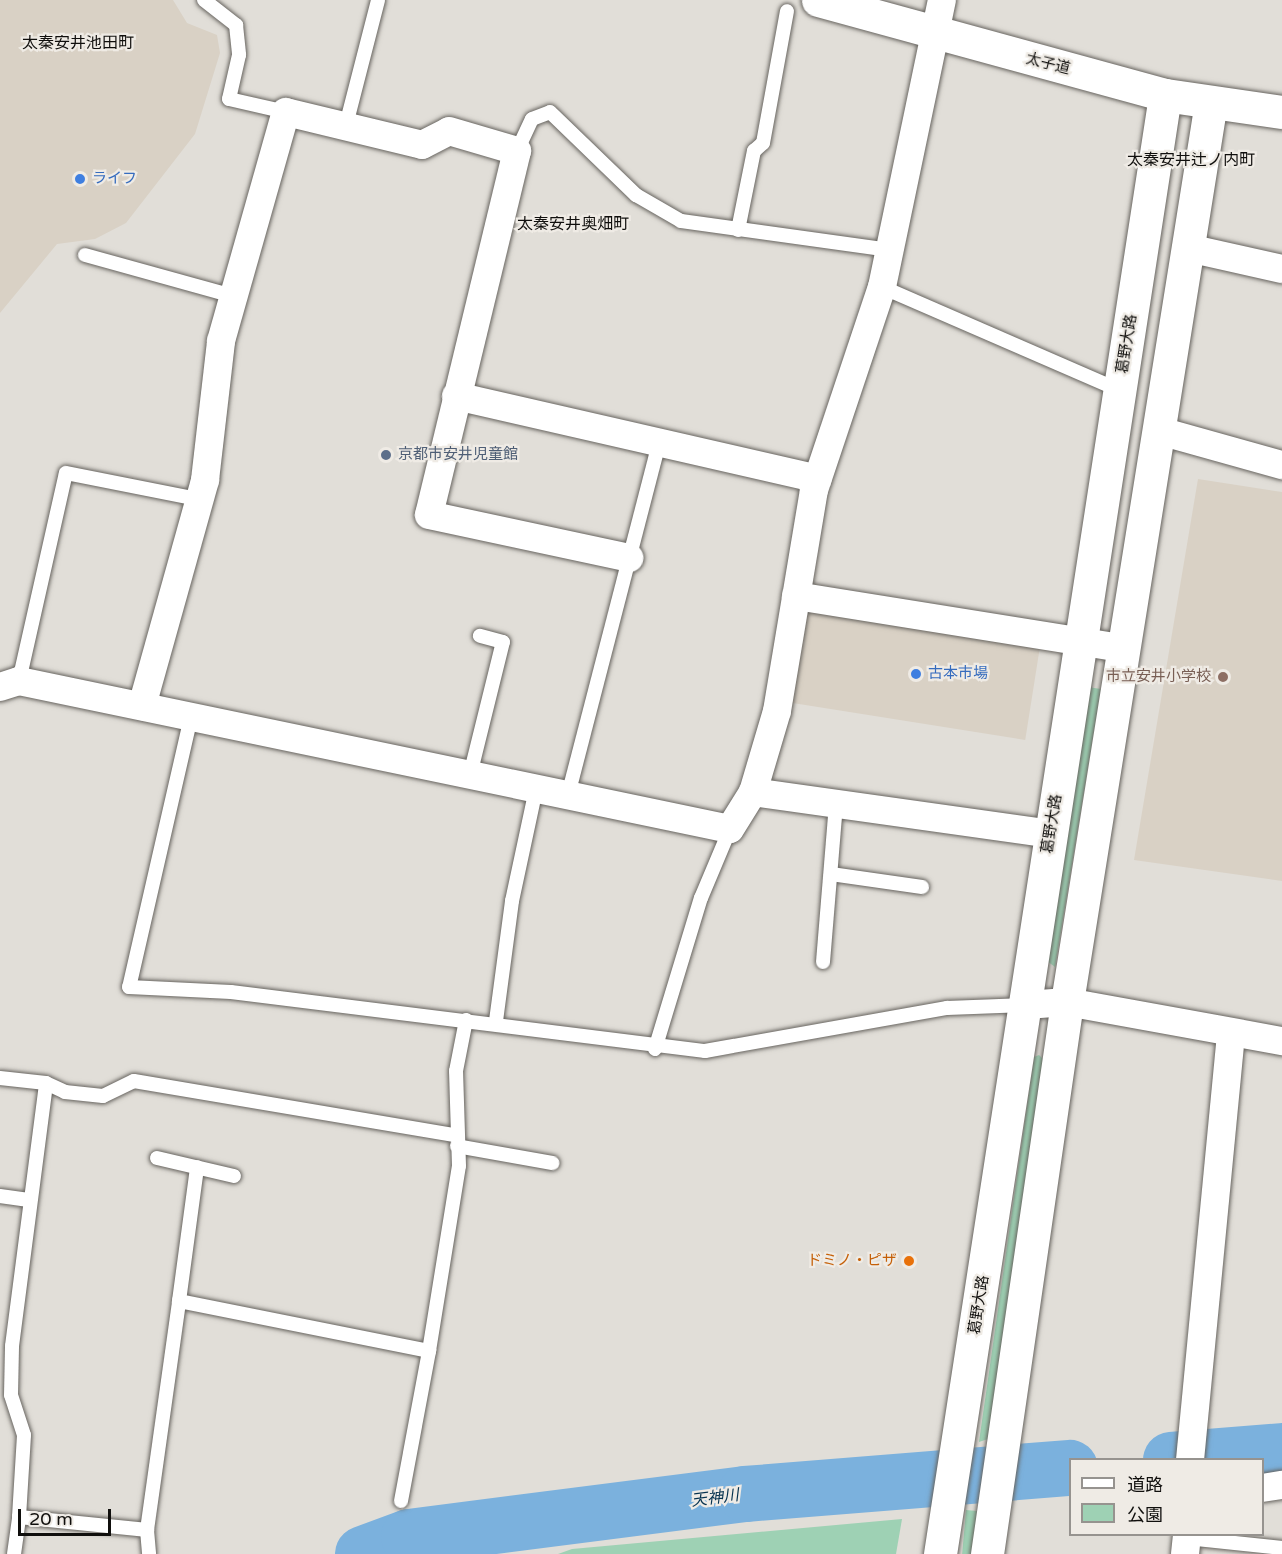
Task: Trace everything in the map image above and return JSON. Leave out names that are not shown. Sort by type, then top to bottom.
[{"type":"street","name":"太子道","points":[[818,0],[935,35],[1165,95],[1282,112]]},
{"type":"street","points":[[10,684],[142,706],[730,829],[753,792],[777,711],[818,479],[882,287],[942,0]]},
{"type":"street","name":"葛野大路","points":[[940,1554],[1165,95]]},
{"type":"street","points":[[987,1554],[1006,1437],[1067,1002],[1126,649],[1211,102]]},
{"type":"street","points":[[142,706],[196,499],[205,480],[221,341],[286,112],[422,145],[449,131],[517,151],[429,515],[629,558]]},
{"type":"street","points":[[1188,248],[1282,269]]},
{"type":"street","points":[[456,396],[658,446],[818,479]]},
{"type":"street","points":[[1160,431],[1282,465]]},
{"type":"street","points":[[796,596],[1126,649]]},
{"type":"street","points":[[753,792],[1051,834]]},
{"type":"street","points":[[1026,1005],[1067,1002],[1231,1034],[1282,1041]]},
{"type":"street","points":[[1191,1446],[1231,1034]]},
{"type":"street","points":[[1264,1488],[1282,1485]]},
{"type":"lane","points":[[204,0],[236,25],[239,55],[229,99],[286,112]]},
{"type":"lane","points":[[346,125],[378,0]]},
{"type":"lane","points":[[738,230],[754,151],[765,134],[787,11]]},
{"type":"lane","points":[[517,151],[532,119],[550,112],[636,195],[681,221],[890,250]]},
{"type":"lane","points":[[85,255],[233,296]]},
{"type":"lane","points":[[882,287],[1119,390]]},
{"type":"lane","points":[[568,795],[658,446]]},
{"type":"lane","points":[[10,684],[66,473],[196,499]]},
{"type":"lane","points":[[470,775],[503,642],[480,636]]},
{"type":"lane","points":[[191,717],[129,987],[231,992],[466,1020],[496,1021],[656,1049],[705,1051],[947,1008],[1026,1005]]},
{"type":"lane","points":[[496,1021],[512,901],[536,789]]},
{"type":"lane","points":[[822,962],[836,804]]},
{"type":"lane","points":[[656,1049],[701,898],[730,829]]},
{"type":"lane","points":[[831,874],[922,887]]},
{"type":"lane","points":[[401,1501],[429,1351],[459,1166],[455,1141],[456,1071],[466,1020]]},
{"type":"lane","points":[[0,1078],[46,1083],[65,1092],[103,1096],[134,1081],[455,1141],[552,1163]]},
{"type":"lane","points":[[14,1554],[19,1517],[24,1435],[12,1395],[6,1346],[46,1083]]},
{"type":"lane","points":[[157,1158],[234,1176]]},
{"type":"lane","points":[[149,1554],[147,1530],[197,1167]]},
{"type":"lane","points":[[0,1197],[29,1200]]},
{"type":"lane","points":[[178,1301],[429,1351]]},
{"type":"lane","points":[[19,1517],[147,1530]]},
{"type":"lane","points":[[1187,1542],[1282,1548]]},
{"type":"shaded area","name":"ライフ","points":[[0,0],[173,0],[187,23],[217,35],[220,53],[195,134],[126,223],[95,239],[57,244],[0,313]]},
{"type":"shaded area","name":"市立安井小学校","points":[[1198,479],[1282,492],[1282,881],[1134,860]]},
{"type":"shaded area","name":"古本市場","points":[[806,609],[1040,646],[1025,740],[791,703]]},
{"type":"green space","points":[[1088,687],[1101,689],[1055,967],[1047,961]]},
{"type":"green space","points":[[1039,1055],[1045,1061],[988,1439],[979,1442],[1034,1057]]},
{"type":"green space","points":[[966,1510],[977,1511],[973,1554],[962,1554]]},
{"type":"green space","points":[[902,1519],[896,1554],[558,1554],[572,1549]]},
{"type":"waterway","name":"天神川","points":[[1196,1458],[1282,1451]]},
{"type":"waterway","name":"天神川","points":[[363,1554],[409,1537],[745,1494],[1069,1468]]},
{"type":"place","name":"ライフ","points":[[80,179]]},
{"type":"place","name":"京都市安井児童館","points":[[386,455]]},
{"type":"place","name":"古本市場","points":[[916,674]]},
{"type":"place","name":"市立安井小学校","points":[[1223,677]]},
{"type":"place","name":"ドミノ・ピザ","points":[[909,1261]]},
{"type":"district","name":"太秦安井池田町","points":[[78,43]]},
{"type":"district","name":"太秦安井辻ノ内町","points":[[1191,160]]},
{"type":"district","name":"太秦安井奥畑町","points":[[573,224]]}]
